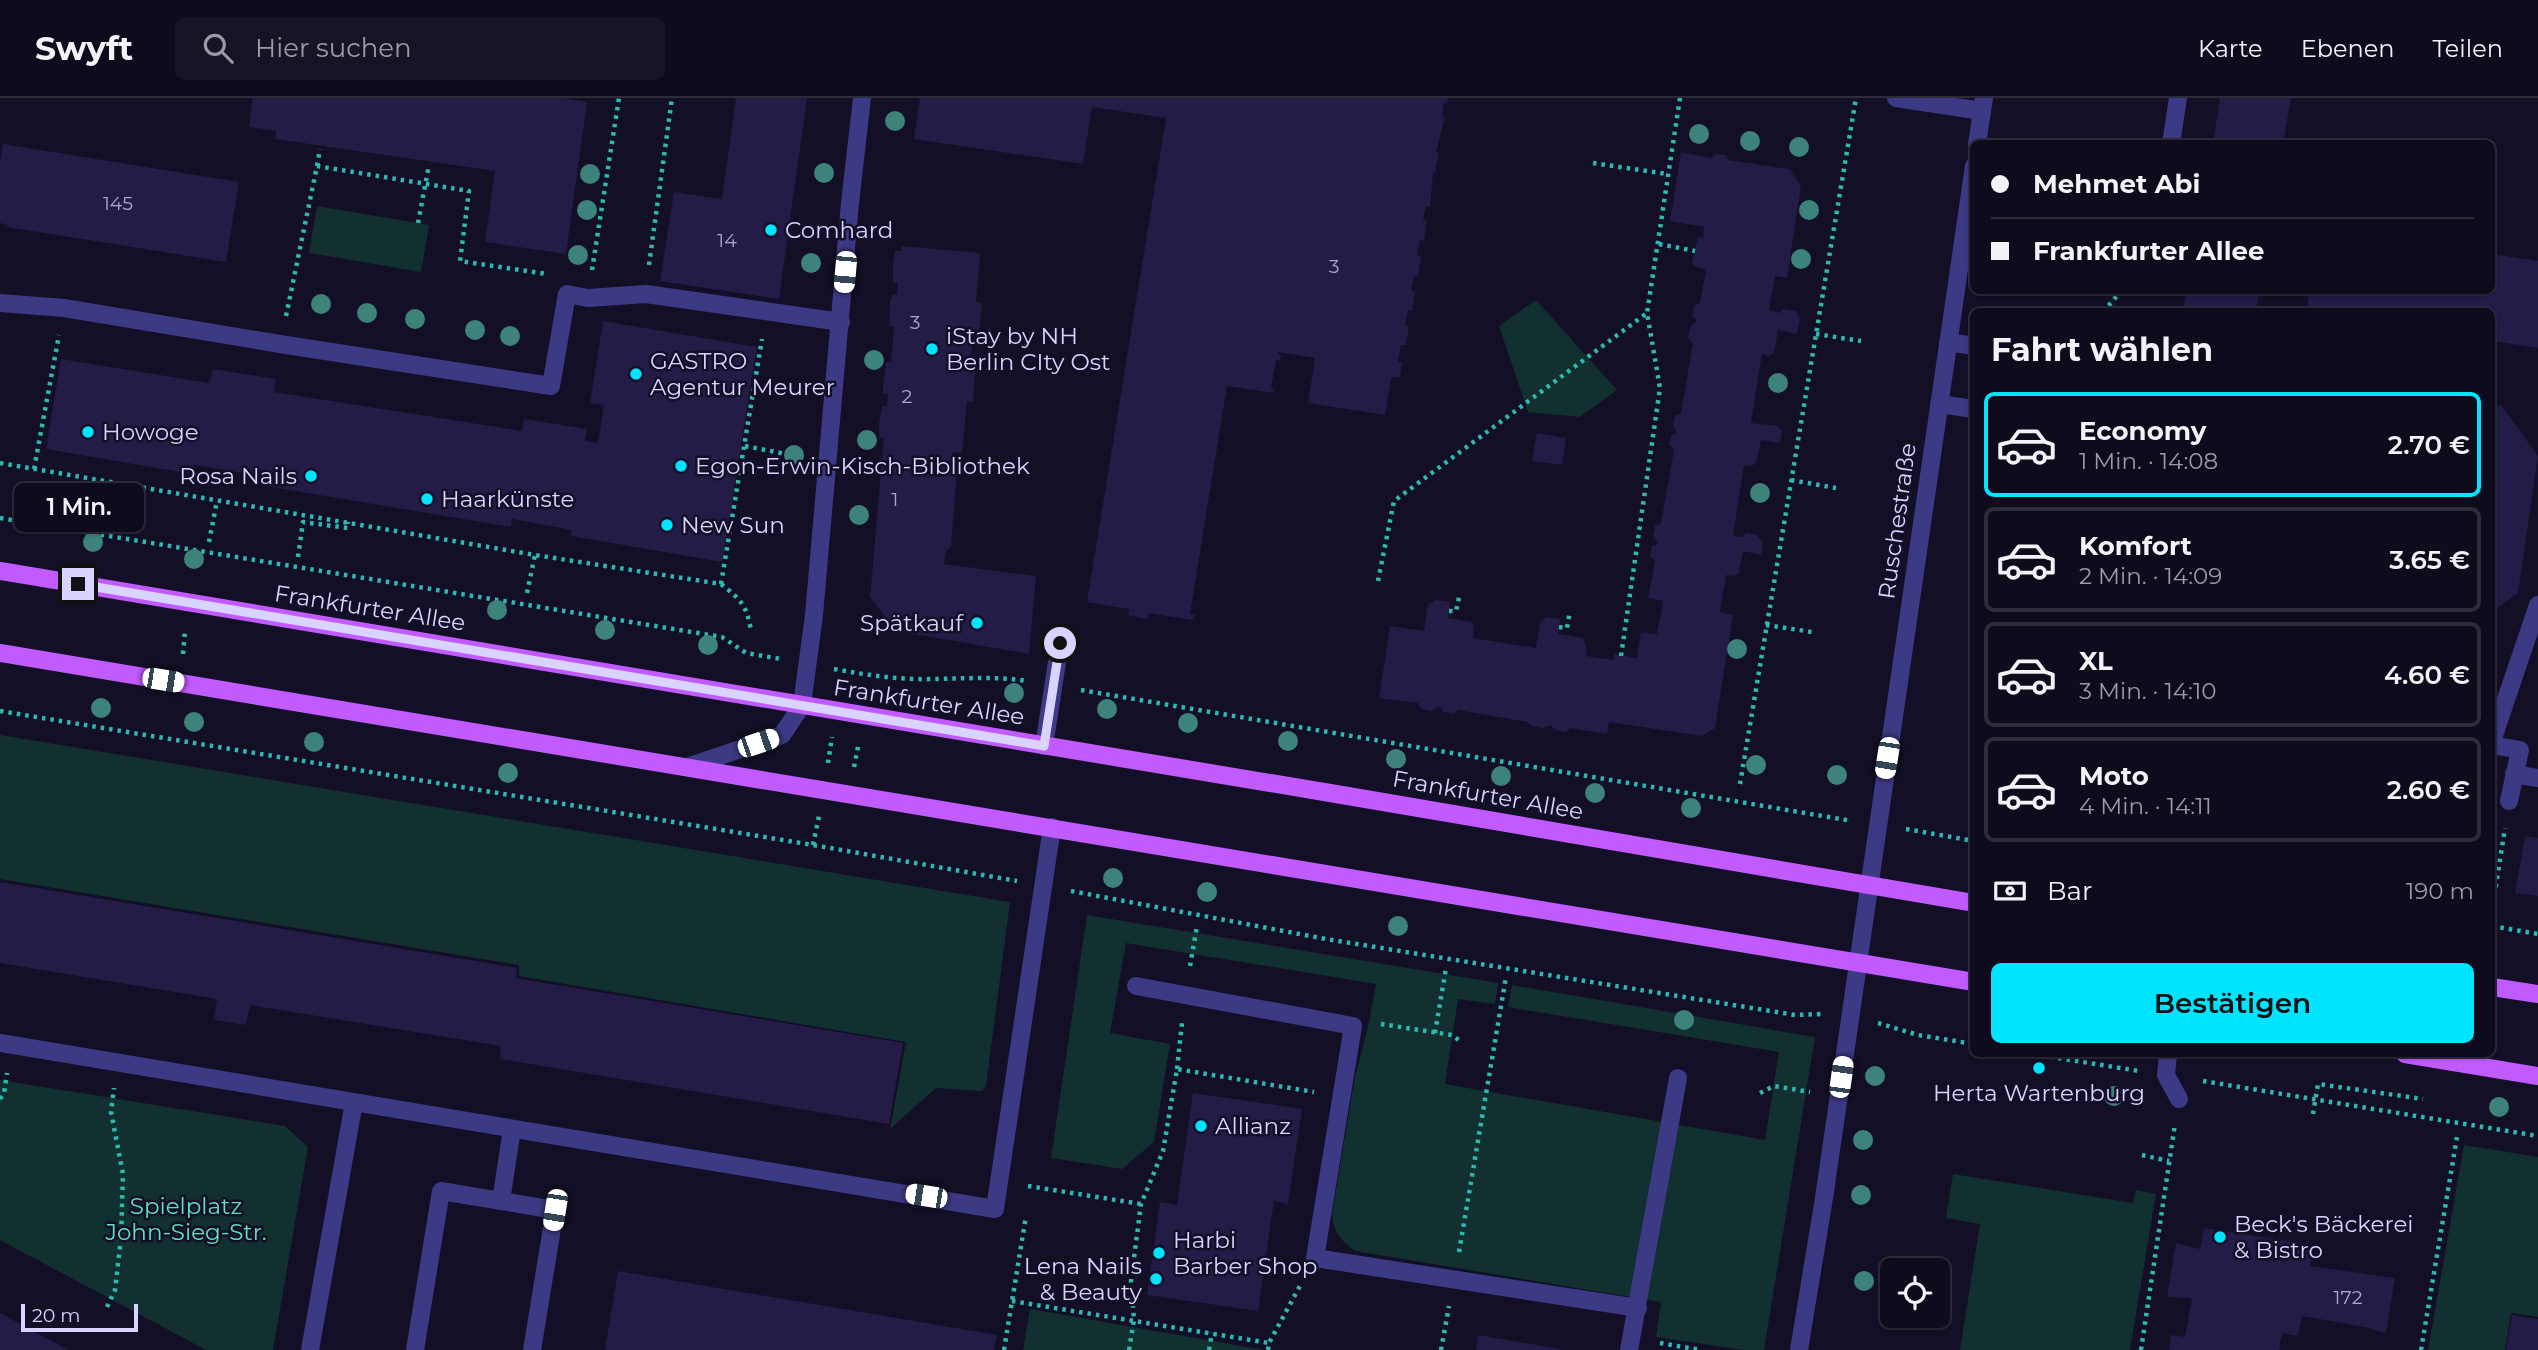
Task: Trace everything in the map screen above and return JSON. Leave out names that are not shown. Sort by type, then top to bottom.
[{"type":"main road","name":"Frankfurter Allee","points":[[0,571],[1970,902]]},
{"type":"main road","points":[[0,653],[1970,981]]},
{"type":"main road","points":[[2495,987],[2538,994]]},
{"type":"main road","points":[[2423,1057],[2538,1076]]},
{"type":"street","points":[[687,767],[782,735],[802,705],[814,615],[862,98]]},
{"type":"street","points":[[1896,98],[1983,105],[1978,140]]},
{"type":"street","points":[[2172,140],[2178,98]]},
{"type":"street","name":"Ruschestraße","points":[[1799,1350],[1970,193]]},
{"type":"street","points":[[0,303],[64,307],[551,386],[567,294],[588,298],[646,294],[841,322]]},
{"type":"street","points":[[1948,342],[1970,345]]},
{"type":"street","points":[[1939,404],[1970,408]]},
{"type":"street","points":[[2495,734],[2538,605]]},
{"type":"street","points":[[1044,746],[1060,643]]},
{"type":"street","points":[[2495,744],[2520,750],[2509,801]]},
{"type":"street","points":[[2514,774],[2538,778]]},
{"type":"street","points":[[0,1043],[995,1209],[1052,827]]},
{"type":"street","points":[[1136,986],[1353,1026],[1315,1258],[1638,1308]]},
{"type":"street","points":[[2168,1057],[2166,1075],[2179,1099]]},
{"type":"street","points":[[1630,1344],[1678,1078]]},
{"type":"street","points":[[310,1350],[354,1102]]},
{"type":"street","points":[[501,1201],[512,1129]]},
{"type":"street","points":[[415,1350],[442,1191],[555,1210],[532,1350]]},
{"type":"path","points":[[588,298],[619,98]]},
{"type":"path","points":[[646,294],[672,98]]},
{"type":"path","points":[[1621,656],[1660,388],[1647,313],[1680,98]]},
{"type":"path","points":[[1740,784],[1856,98]]},
{"type":"path","points":[[280,344],[320,149]]},
{"type":"path","points":[[1592,163],[1667,174]]},
{"type":"path","points":[[418,223],[429,165]]},
{"type":"path","points":[[317,166],[469,191],[460,261],[555,276]]},
{"type":"path","points":[[1659,244],[1695,251]]},
{"type":"path","points":[[2107,308],[2119,294]]},
{"type":"path","points":[[34,469],[64,307]]},
{"type":"path","points":[[721,584],[766,312]]},
{"type":"path","points":[[1378,581],[1394,500],[1647,313]]},
{"type":"path","points":[[1816,334],[1861,341]]},
{"type":"path","points":[[745,446],[786,454]]},
{"type":"path","points":[[0,463],[535,555],[721,584],[742,601],[748,612],[751,630]]},
{"type":"path","points":[[1791,480],[1836,488]]},
{"type":"path","points":[[209,542],[217,500]]},
{"type":"path","points":[[0,518],[722,637],[746,653],[774,658]]},
{"type":"path","points":[[298,557],[303,522],[348,528],[348,522]]},
{"type":"path","points":[[527,593],[535,555]]},
{"type":"path","points":[[1449,611],[1456,611],[1460,593]]},
{"type":"path","points":[[1559,627],[1567,628],[1570,611]]},
{"type":"path","points":[[182,662],[186,622]]},
{"type":"path","points":[[1766,625],[1812,632]]},
{"type":"path","points":[[885,677],[1010,679],[1850,820]]},
{"type":"path","points":[[0,710],[813,845],[1326,939],[1737,1005]]},
{"type":"path","points":[[828,762],[833,733]]},
{"type":"path","points":[[855,767],[859,738]]},
{"type":"path","points":[[2495,891],[2509,801]]},
{"type":"path","points":[[813,845],[817,823]]},
{"type":"path","points":[[1912,830],[1970,840]]},
{"type":"path","points":[[2495,927],[2538,934]]},
{"type":"path","points":[[1435,1033],[1446,968]]},
{"type":"path","points":[[1441,1350],[1506,977]]},
{"type":"path","points":[[1353,1026],[1369,1022],[1452,1035],[1460,1041]]},
{"type":"path","points":[[2052,1057],[2538,1136]]},
{"type":"path","points":[[107,1307],[115,1290],[121,1238],[123,1174],[111,1112],[118,1063]]},
{"type":"path","points":[[1129,1350],[1134,1320],[1131,1281],[1141,1204],[1163,1152],[1177,1069],[1341,1096]]},
{"type":"path","points":[[2313,1114],[2318,1084],[2423,1099]]},
{"type":"path","points":[[1760,1093],[1774,1086],[1838,1097]]},
{"type":"path","points":[[2141,1350],[2179,1099]]},
{"type":"path","points":[[2421,1350],[2457,1137]]},
{"type":"path","points":[[2142,1155],[2169,1161]]},
{"type":"path","points":[[1000,1181],[1141,1204]]},
{"type":"path","points":[[1028,1199],[1030,1186]]},
{"type":"path","points":[[1004,1350],[1026,1212]]},
{"type":"path","points":[[1268,1350],[1269,1342],[1315,1258]]},
{"type":"path","points":[[1012,1301],[1269,1342]]},
{"type":"path","points":[[1209,1350],[1212,1333]]},
{"type":"path","points":[[1630,1344],[1701,1350]]},
{"type":"green space","points":[[317,206],[429,225],[421,272],[309,253]]},
{"type":"green space","points":[[1536,300],[1617,390],[1580,417],[1528,412],[1499,326]]},
{"type":"green space","points":[[0,735],[1010,902],[986,1086],[982,1091],[936,1088],[890,1129],[906,1042],[519,976],[519,965],[0,879]]},
{"type":"green space","points":[[1087,915],[1498,983],[1495,1004],[1458,999],[1445,1084],[1765,1140],[1779,1052],[1508,1007],[1512,985],[1815,1037],[1764,1350],[1744,1350],[1656,1337],[1661,1302],[1355,1251],[1346,1243],[1336,1231],[1332,1214],[1355,1077],[1376,984],[1126,943],[1110,1033],[1170,1044],[1154,1142],[1122,1169],[1051,1158]]},
{"type":"green space","name":"Spielplatz John-Sieg-Str.","points":[[0,1080],[285,1126],[308,1147],[273,1350],[206,1350],[0,1240]]},
{"type":"green space","points":[[2464,1145],[2538,1157],[2538,1317],[2511,1313],[2505,1350],[2428,1350]]},
{"type":"green space","points":[[1953,1174],[2133,1203],[2136,1190],[2156,1194],[2130,1350],[1960,1350],[1980,1224],[1946,1218]]},
{"type":"green space","points":[[1030,1309],[1264,1350],[1023,1350]]},
{"type":"building","points":[[253,98],[563,98],[587,102],[566,254],[485,242],[495,171],[275,139],[276,131],[249,127]]},
{"type":"building","points":[[736,98],[807,98],[779,299],[660,281],[674,192],[722,199]]},
{"type":"building","points":[[920,98],[1448,98],[1447,103],[1444,103],[1442,117],[1445,117],[1436,152],[1439,153],[1433,173],[1430,207],[1426,206],[1423,220],[1427,221],[1424,241],[1420,240],[1417,255],[1421,256],[1418,276],[1414,276],[1411,291],[1415,291],[1412,311],[1408,310],[1405,325],[1409,326],[1406,345],[1401,345],[1398,362],[1402,362],[1400,377],[1391,378],[1385,415],[1308,403],[1315,358],[1278,352],[1281,355],[1280,360],[1276,360],[1271,388],[1274,393],[1227,386],[1190,614],[1195,615],[1193,620],[1148,613],[1147,619],[1128,615],[1129,609],[1087,602],[1166,118],[1092,107],[1083,164],[914,139]]},
{"type":"building","points":[[2220,98],[2291,98],[2284,140],[2214,140]]},
{"type":"building","points":[[3,144],[239,182],[226,262],[7,227],[8,225],[0,223],[0,164]]},
{"type":"building","points":[[1681,152],[1711,158],[1715,154],[1726,155],[1728,160],[1789,169],[1801,186],[1787,278],[1775,276],[1769,310],[1779,313],[1783,309],[1796,311],[1800,319],[1797,334],[1778,330],[1774,353],[1770,356],[1762,354],[1751,423],[1778,426],[1782,431],[1780,443],[1761,440],[1757,461],[1752,466],[1744,465],[1733,536],[1742,537],[1746,533],[1757,535],[1763,542],[1761,555],[1743,551],[1739,573],[1735,576],[1726,575],[1720,612],[1733,615],[1715,728],[1702,736],[1609,722],[1607,734],[1570,728],[1566,732],[1555,730],[1551,725],[1543,728],[1532,726],[1528,722],[1458,710],[1454,714],[1443,712],[1440,707],[1432,711],[1421,709],[1418,703],[1379,698],[1390,626],[1424,631],[1428,604],[1436,600],[1450,602],[1448,618],[1472,622],[1473,638],[1536,648],[1540,623],[1546,617],[1560,619],[1558,634],[1583,638],[1587,648],[1586,656],[1614,660],[1614,654],[1637,658],[1641,632],[1657,634],[1663,601],[1648,598],[1655,561],[1650,556],[1652,546],[1658,544],[1653,536],[1655,526],[1661,523],[1674,450],[1669,444],[1671,436],[1677,433],[1673,425],[1675,416],[1681,413],[1693,343],[1688,338],[1690,327],[1697,321],[1692,317],[1694,306],[1700,303],[1706,269],[1696,267],[1692,263],[1698,236],[1703,238],[1704,227],[1670,221]]},
{"type":"building","points":[[902,246],[980,253],[976,302],[982,303],[979,335],[973,334],[970,371],[975,371],[973,402],[967,401],[962,453],[953,452],[951,470],[957,471],[951,547],[946,551],[944,564],[1036,576],[1029,654],[896,631],[870,597],[884,438],[879,438],[879,424],[882,406],[887,406],[888,394],[883,394],[883,387],[886,362],[891,362],[894,327],[889,326],[890,303],[892,295],[897,295],[898,283],[893,283],[893,263],[895,251],[901,251]]},
{"type":"building","points":[[2495,254],[2538,261],[2538,348],[2495,341],[2495,308],[2308,308],[2309,297],[2290,294],[2495,294]]},
{"type":"building","points":[[2186,294],[2258,294],[2257,308],[2184,308]]},
{"type":"building","points":[[603,321],[757,347],[722,562],[571,536],[572,530],[512,519],[511,527],[254,484],[255,475],[194,465],[192,474],[46,449],[61,359],[209,383],[213,369],[276,379],[274,392],[522,431],[524,419],[587,429],[585,441],[598,443],[604,405],[590,403]]},
{"type":"building","points":[[2495,405],[2502,406],[2538,456],[2518,593],[2495,610]]},
{"type":"building","points":[[1537,433],[1566,438],[1562,465],[1532,461]]},
{"type":"building","points":[[2525,836],[2538,838],[2538,896],[2515,893]]},
{"type":"building","points":[[0,882],[517,968],[516,978],[903,1043],[889,1124],[500,1059],[501,1046],[250,1005],[246,1025],[214,1020],[217,999],[0,963]]},
{"type":"building","points":[[1193,1093],[1302,1109],[1288,1204],[1274,1201],[1258,1311],[1147,1295],[1160,1202],[1177,1205]]},
{"type":"building","points":[[2204,1228],[2313,1245],[2310,1266],[2395,1278],[2386,1333],[2302,1316],[2298,1336],[2282,1333],[2279,1350],[2169,1350],[2171,1335],[2185,1337],[2192,1298],[2167,1297],[2176,1243],[2200,1249]]},
{"type":"building","points":[[618,1271],[997,1335],[994,1350],[605,1350]]},
{"type":"building","points":[[0,1313],[11,1319],[68,1350],[0,1350]]},
{"type":"building","points":[[2512,1315],[2538,1319],[2538,1350],[2506,1350]]},
{"type":"building","points":[[1478,1335],[1560,1349],[1560,1350],[1476,1350]]},
{"type":"place","name":"Comhard","points":[[771,230]]},
{"type":"place","name":"iStay by NH Berlin CIty Ost","points":[[932,349]]},
{"type":"place","name":"GASTRO Agentur Meurer","points":[[636,374]]},
{"type":"place","name":"Howoge","points":[[88,432]]},
{"type":"place","name":"Egon-Erwin-Kisch-Bibliothek","points":[[681,466]]},
{"type":"place","name":"Rosa Nails","points":[[311,476]]},
{"type":"place","name":"Haarkünste","points":[[427,499]]},
{"type":"place","name":"New Sun","points":[[667,525]]},
{"type":"place","name":"Spätkauf","points":[[977,623]]},
{"type":"place","name":"Herta Wartenburg","points":[[2039,1068]]},
{"type":"place","name":"Allianz","points":[[1201,1126]]},
{"type":"place","name":"Beck's Bäckerei & Bistro","points":[[2220,1237]]},
{"type":"place","name":"Harbi Barber Shop","points":[[1159,1253]]},
{"type":"place","name":"Lena Nails & Beauty","points":[[1156,1279]]},
{"type":"route","points":[[78,584],[1044,746],[1060,643]]}]
